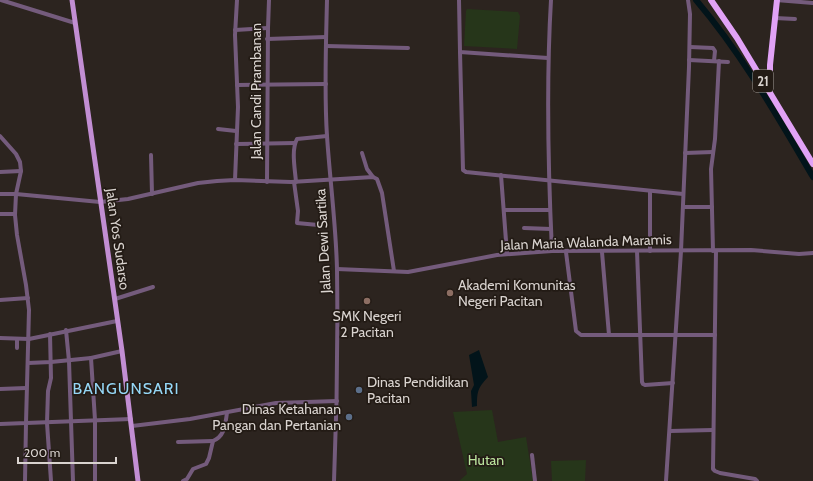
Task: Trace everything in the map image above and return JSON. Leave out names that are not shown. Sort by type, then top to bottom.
[{"type":"highway","name":"21","points":[[711,0],[758,72],[813,164]]},
{"type":"highway","points":[[770,92],[769,69],[776,0]]},
{"type":"highway","points":[[758,72],[769,69]]},
{"type":"main road","name":"Jalan Yos Sudarso","points":[[72,0],[122,350],[138,481]]},
{"type":"street","points":[[1,0],[75,23]]},
{"type":"street","points":[[235,180],[237,84],[235,30],[237,0]]},
{"type":"street","name":"Jalan Candi Prambanan","points":[[267,182],[269,0]]},
{"type":"street","name":"Jalan Dewi Sartika","points":[[327,0],[327,136],[337,269],[337,402],[334,481]]},
{"type":"street","points":[[459,0],[463,170],[466,172],[683,194]]},
{"type":"street","points":[[551,0],[548,90],[549,181],[552,251]]},
{"type":"street","points":[[666,481],[681,251],[690,47],[688,0]]},
{"type":"street","points":[[776,0],[813,3]]},
{"type":"street","points":[[775,18],[795,20]]},
{"type":"street","points":[[235,30],[268,28]]},
{"type":"street","points":[[268,38],[326,37]]},
{"type":"street","points":[[326,46],[408,48]]},
{"type":"street","points":[[690,47],[713,48],[715,51],[714,61]]},
{"type":"street","points":[[460,52],[548,58]]},
{"type":"street","points":[[689,60],[728,62]]},
{"type":"street","points":[[719,61],[715,139],[711,169],[715,335],[713,470],[720,473],[755,479],[757,481]]},
{"type":"street","points":[[237,84],[326,84]]},
{"type":"street","points":[[218,129],[236,130]]},
{"type":"street","points":[[0,136],[16,154],[20,162],[21,171],[16,194],[15,214],[17,235],[28,298],[29,339],[26,388],[25,481]]},
{"type":"street","points":[[318,225],[297,223],[298,212],[295,182],[295,143],[297,139],[302,137],[327,136]]},
{"type":"street","points":[[236,144],[267,142],[295,143]]},
{"type":"street","points":[[685,153],[713,152]]},
{"type":"street","points":[[362,153],[367,169],[373,177],[377,179],[382,193],[394,271]]},
{"type":"street","points":[[150,155],[152,194]]},
{"type":"street","points":[[0,172],[21,171]]},
{"type":"street","points":[[501,175],[507,254]]},
{"type":"street","points":[[0,194],[16,194],[100,202],[128,199],[198,183],[235,180],[295,182],[373,177]]},
{"type":"street","points":[[650,191],[650,252]]},
{"type":"street","points":[[682,207],[712,207]]},
{"type":"street","points":[[504,210],[550,210]]},
{"type":"street","points":[[0,214],[15,214]]},
{"type":"street","points":[[524,228],[551,229]]},
{"type":"street","name":"Jalan Maria Walanda Maramis","points":[[337,269],[408,272],[507,254],[552,251],[650,252],[751,250],[799,254],[813,253]]},
{"type":"street","points":[[637,251],[643,384],[673,383]]},
{"type":"street","points":[[566,252],[576,331],[581,335],[715,335]]},
{"type":"street","points":[[602,252],[609,335]]},
{"type":"street","points":[[115,299],[153,287]]},
{"type":"street","points":[[0,300],[28,298]]},
{"type":"street","points":[[0,338],[29,339],[66,330],[117,321]]},
{"type":"street","points":[[66,330],[72,422],[73,481]]},
{"type":"street","points":[[50,334],[51,362],[47,423],[51,481]]},
{"type":"street","points":[[17,339],[18,348]]},
{"type":"street","points":[[28,363],[69,361],[91,358],[122,350]]},
{"type":"street","points":[[91,358],[95,420],[96,481]]},
{"type":"street","points":[[0,389],[26,388]]},
{"type":"street","points":[[132,426],[227,413],[276,403],[337,402]]},
{"type":"street","points":[[178,442],[213,441],[220,437],[224,432],[227,413]]},
{"type":"street","points":[[0,424],[131,419]]},
{"type":"street","points":[[670,430],[713,430]]},
{"type":"street","points":[[183,481],[187,479],[193,470],[206,464],[213,441]]},
{"type":"street","points":[[532,454],[535,481]]},
{"type":"green space","points":[[467,9],[518,12],[520,16],[517,49],[464,46]]},
{"type":"green space","name":"Hutan","points":[[492,410],[498,442],[526,437],[533,481],[459,481],[467,474],[453,412]]},
{"type":"green space","points":[[586,460],[585,481],[552,481],[551,461]]},
{"type":"shaded area","points":[[479,350],[488,377],[479,390],[477,406],[472,407],[471,391],[474,385],[469,355]]},
{"type":"waterway","points":[[696,0],[744,64],[813,177]]},
{"type":"place","name":"Akademi Komunitas Negeri Pacitan","points":[[450,293]]},
{"type":"place","name":"SMK Negeri 2 Pacitan","points":[[367,301]]},
{"type":"place","name":"Dinas Pendidikan Pacitan","points":[[359,390]]},
{"type":"place","name":"Dinas Ketahanan Pangan dan Pertanian","points":[[349,417]]},
{"type":"district","name":"BANGUNSARI","points":[[126,388]]}]
